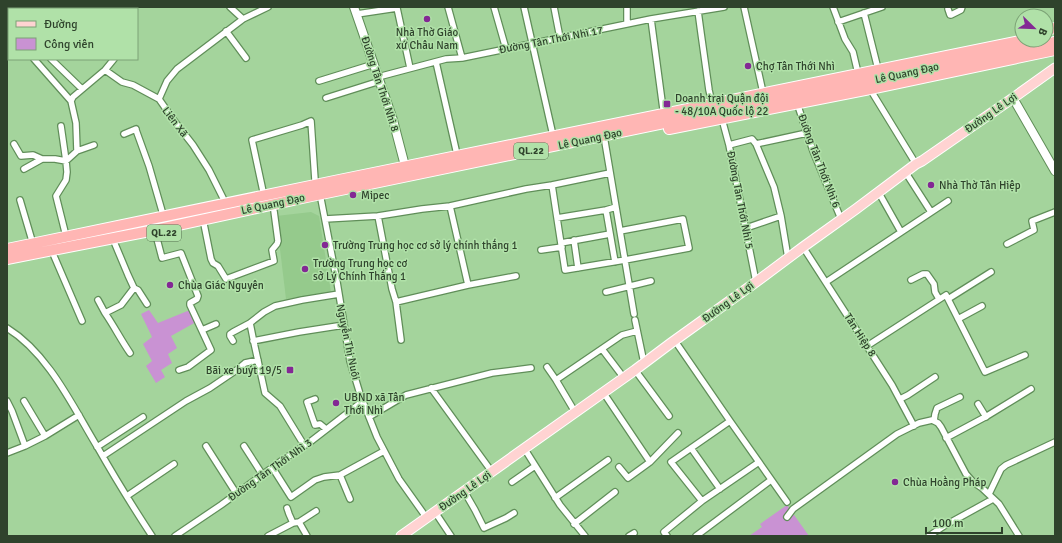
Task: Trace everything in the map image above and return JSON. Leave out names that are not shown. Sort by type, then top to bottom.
[{"type":"highway","name":"Lê Quang Đạo","points":[[7,266],[204,224],[274,211],[318,190],[404,162],[456,150],[1014,37]]},
{"type":"highway","name":"Lê Quang Đạo","points":[[7,259],[155,230],[318,190],[1014,42]]},
{"type":"highway","name":"Lê Quang Đạo","points":[[605,139],[1055,42]]},
{"type":"highway","name":"Lê Quang Đạo","points":[[7,249],[65,232],[223,198],[263,193],[318,190],[722,119],[1055,50]]},
{"type":"highway","name":"Lê Quang Đạo","points":[[7,244],[32,241],[263,193]]},
{"type":"main road","name":"Đường Lê Lợi","points":[[401,536],[636,370],[841,219],[879,193],[916,164],[1055,68]]},
{"type":"street","points":[[230,7],[243,19]]},
{"type":"street","points":[[159,99],[167,81],[178,69],[243,19],[268,7]]},
{"type":"street","points":[[448,7],[462,58]]},
{"type":"street","points":[[494,7],[506,49]]},
{"type":"street","points":[[524,7],[552,131]]},
{"type":"street","points":[[554,7],[560,38]]},
{"type":"street","points":[[627,7],[627,24]]},
{"type":"street","name":"Đường Tân Thới Nhì 17","points":[[326,98],[410,68],[446,59],[462,58],[651,19],[724,7]]},
{"type":"street","points":[[744,7],[762,88]]},
{"type":"street","points":[[833,7],[845,39],[853,52],[857,69]]},
{"type":"street","points":[[838,22],[882,7]]},
{"type":"street","points":[[948,9],[951,15],[961,10],[962,7]]},
{"type":"street","points":[[355,10],[397,8],[410,68]]},
{"type":"street","name":"Đường Tân Thới Nhì 8","points":[[355,10],[393,120],[404,162]]},
{"type":"street","points":[[698,11],[709,90],[712,99]]},
{"type":"street","points":[[864,13],[877,65]]},
{"type":"street","points":[[651,19],[663,109]]},
{"type":"street","points":[[226,31],[246,58]]},
{"type":"street","points":[[35,60],[71,101],[76,123],[77,151]]},
{"type":"street","points":[[52,60],[82,89]]},
{"type":"street","points":[[71,101],[73,97],[105,70],[113,60]]},
{"type":"street","points":[[436,62],[456,150]]},
{"type":"street","points":[[319,81],[374,64]]},
{"type":"street","name":"Liên Xã","points":[[105,70],[122,82],[133,84],[159,99],[197,151],[209,170],[223,198]]},
{"type":"street","points":[[870,89],[916,164]]},
{"type":"street","points":[[1013,98],[1055,171]]},
{"type":"street","name":"Đường Tản Thới Nhì 6","points":[[797,103],[813,151],[841,219]]},
{"type":"street","name":"Đường Tân Thới Nhì 5","points":[[722,119],[729,145],[756,282]]},
{"type":"street","name":"Nguyễn Thị Nuôi","points":[[263,193],[252,140],[311,121],[318,190],[325,219],[350,361],[377,437],[400,479],[426,518]]},
{"type":"street","points":[[61,126],[67,172],[66,180],[56,196],[65,232]]},
{"type":"street","points":[[124,134],[136,129],[149,166],[162,212]]},
{"type":"street","points":[[756,144],[807,133]]},
{"type":"street","points":[[605,139],[624,260],[644,363]]},
{"type":"street","points":[[729,145],[752,139],[756,144],[774,187],[781,216],[788,258]]},
{"type":"street","points":[[14,144],[21,156],[33,155],[42,159]]},
{"type":"street","points":[[66,161],[77,151],[94,145]]},
{"type":"street","points":[[24,169],[42,159],[55,158],[66,161]]},
{"type":"street","points":[[325,219],[378,216],[450,206],[610,172]]},
{"type":"street","points":[[906,173],[931,212]]},
{"type":"street","points":[[552,185],[565,270],[689,248],[683,219],[620,231]]},
{"type":"street","points":[[879,193],[901,232]]},
{"type":"street","points":[[20,200],[32,241]]},
{"type":"street","points":[[826,282],[948,201]]},
{"type":"street","points":[[450,206],[468,285]]},
{"type":"street","points":[[557,218],[616,207]]},
{"type":"street","points":[[606,210],[615,262]]},
{"type":"street","points":[[204,224],[211,259],[213,263],[218,266],[226,279],[274,261],[272,250],[278,241],[274,211]]},
{"type":"street","points":[[1007,244],[1034,230],[1032,221],[1055,212]]},
{"type":"street","points":[[378,216],[392,289],[396,302],[401,340]]},
{"type":"street","points":[[746,228],[781,216]]},
{"type":"street","points":[[541,250],[574,240],[610,234]]},
{"type":"street","points":[[156,235],[162,258],[181,254],[198,296],[197,299],[190,303],[211,350],[188,367],[179,370]]},
{"type":"street","points":[[574,240],[578,268]]},
{"type":"street","points":[[115,244],[134,288],[138,290],[146,304]]},
{"type":"street","name":"Tân Hiệp 8","points":[[803,247],[900,399],[914,426]]},
{"type":"street","points":[[54,256],[82,321]]},
{"type":"street","points":[[948,299],[991,272]]},
{"type":"street","points":[[911,280],[923,274],[927,274],[934,284],[935,292],[939,300]]},
{"type":"street","points":[[396,302],[468,285],[516,276]]},
{"type":"street","points":[[606,292],[651,282]]},
{"type":"street","points":[[106,313],[121,305],[134,288]]},
{"type":"street","points":[[233,341],[230,334],[250,323],[264,312],[275,306],[339,294]]},
{"type":"street","points":[[866,346],[946,295],[985,372],[1025,355]]},
{"type":"street","points":[[98,300],[130,353]]},
{"type":"street","points":[[958,319],[982,306]]},
{"type":"street","points":[[250,323],[265,394],[280,406],[304,445]]},
{"type":"street","points":[[202,330],[216,324]]},
{"type":"street","points":[[253,342],[344,325]]},
{"type":"street","points":[[7,328],[17,334],[36,351],[51,372],[79,415],[102,456],[152,536]]},
{"type":"street","points":[[556,380],[622,335],[637,331]]},
{"type":"street","points":[[675,341],[787,502]]},
{"type":"street","points":[[602,349],[624,378]]},
{"type":"street","points":[[102,456],[186,401],[210,388],[238,369],[245,362],[258,360]]},
{"type":"street","points":[[547,367],[575,412]]},
{"type":"street","points":[[369,417],[406,395],[492,373],[531,368]]},
{"type":"street","points":[[636,370],[669,416]]},
{"type":"street","points":[[900,399],[935,377]]},
{"type":"street","points":[[431,388],[492,472]]},
{"type":"street","points":[[946,438],[1031,389]]},
{"type":"street","points":[[603,392],[650,462]]},
{"type":"street","points":[[934,421],[937,408],[960,397]]},
{"type":"street","points":[[315,399],[307,402],[315,425],[320,424],[326,429]]},
{"type":"street","points":[[7,400],[25,446]]},
{"type":"street","points":[[24,401],[45,436]]},
{"type":"street","name":"Đường Tân Thới Nhì 3","points":[[176,536],[363,401]]},
{"type":"street","points":[[978,404],[986,416]]},
{"type":"street","points":[[7,453],[45,436],[79,415]]},
{"type":"street","points":[[97,447],[143,417]]},
{"type":"street","points":[[702,501],[672,462],[730,421]]},
{"type":"street","points":[[786,517],[793,509],[897,434],[928,421],[934,421],[941,427],[967,477],[999,504],[1019,536]]},
{"type":"street","points":[[618,467],[628,478],[650,462],[678,433]]},
{"type":"street","points":[[929,536],[991,497],[1001,469],[1006,464],[1055,442]]},
{"type":"street","points":[[206,446],[236,493]]},
{"type":"street","points":[[244,446],[262,474]]},
{"type":"street","points":[[524,448],[555,498],[585,536]]},
{"type":"street","points":[[691,448],[720,489]]},
{"type":"street","points":[[272,467],[291,497],[315,480],[340,475],[384,451]]},
{"type":"street","points":[[555,498],[608,460]]},
{"type":"street","points":[[667,536],[664,532],[702,501],[759,462]]},
{"type":"street","points":[[127,496],[174,464]]},
{"type":"street","points":[[512,482],[534,466]]},
{"type":"street","points":[[340,475],[350,499]]},
{"type":"street","points":[[696,536],[771,480]]},
{"type":"street","points":[[464,491],[484,528],[514,513]]},
{"type":"street","points":[[574,524],[615,492]]},
{"type":"street","points":[[288,508],[289,514],[307,536]]},
{"type":"street","points":[[268,536],[316,511]]},
{"type":"street","points":[[435,512],[451,536]]},
{"type":"shaded area","name":"Trường Trung học cơ sở Lý Chính Thắng 1","points":[[311,212],[319,216],[331,292],[286,299],[276,216]]},
{"type":"green space","points":[[149,310],[158,323],[190,310],[196,322],[171,336],[177,348],[168,354],[172,363],[161,370],[165,377],[156,383],[146,366],[152,361],[143,344],[152,337],[141,314]]},
{"type":"green space","points":[[787,505],[809,536],[749,536],[762,527],[760,524]]},
{"type":"place","name":"Nhà Thờ Giáo xứ Châu Nam","points":[[427,19]]},
{"type":"place","name":"Chợ Tân Thới Nhì","points":[[748,66]]},
{"type":"place","name":"Doanh trại Quận đội - 48/10A Quốc lộ 22","points":[[667,104]]},
{"type":"place","name":"Nhà Thờ Tân Hiệp","points":[[931,185]]},
{"type":"place","name":"Mipec","points":[[353,195]]},
{"type":"place","name":"Trường Trung học cơ sở lý chính thắng 1","points":[[325,245]]},
{"type":"place","name":"Trường Trung học cơ sở Lý Chính Thắng 1","points":[[305,269]]},
{"type":"place","name":"Chùa Giác Nguyên","points":[[170,285]]},
{"type":"place","name":"Bãi xe buýt 19/5","points":[[290,370]]},
{"type":"place","name":"UBND xã Tân Thới Nhì","points":[[336,403]]},
{"type":"place","name":"Chùa Hoằng Pháp","points":[[895,482]]}]
